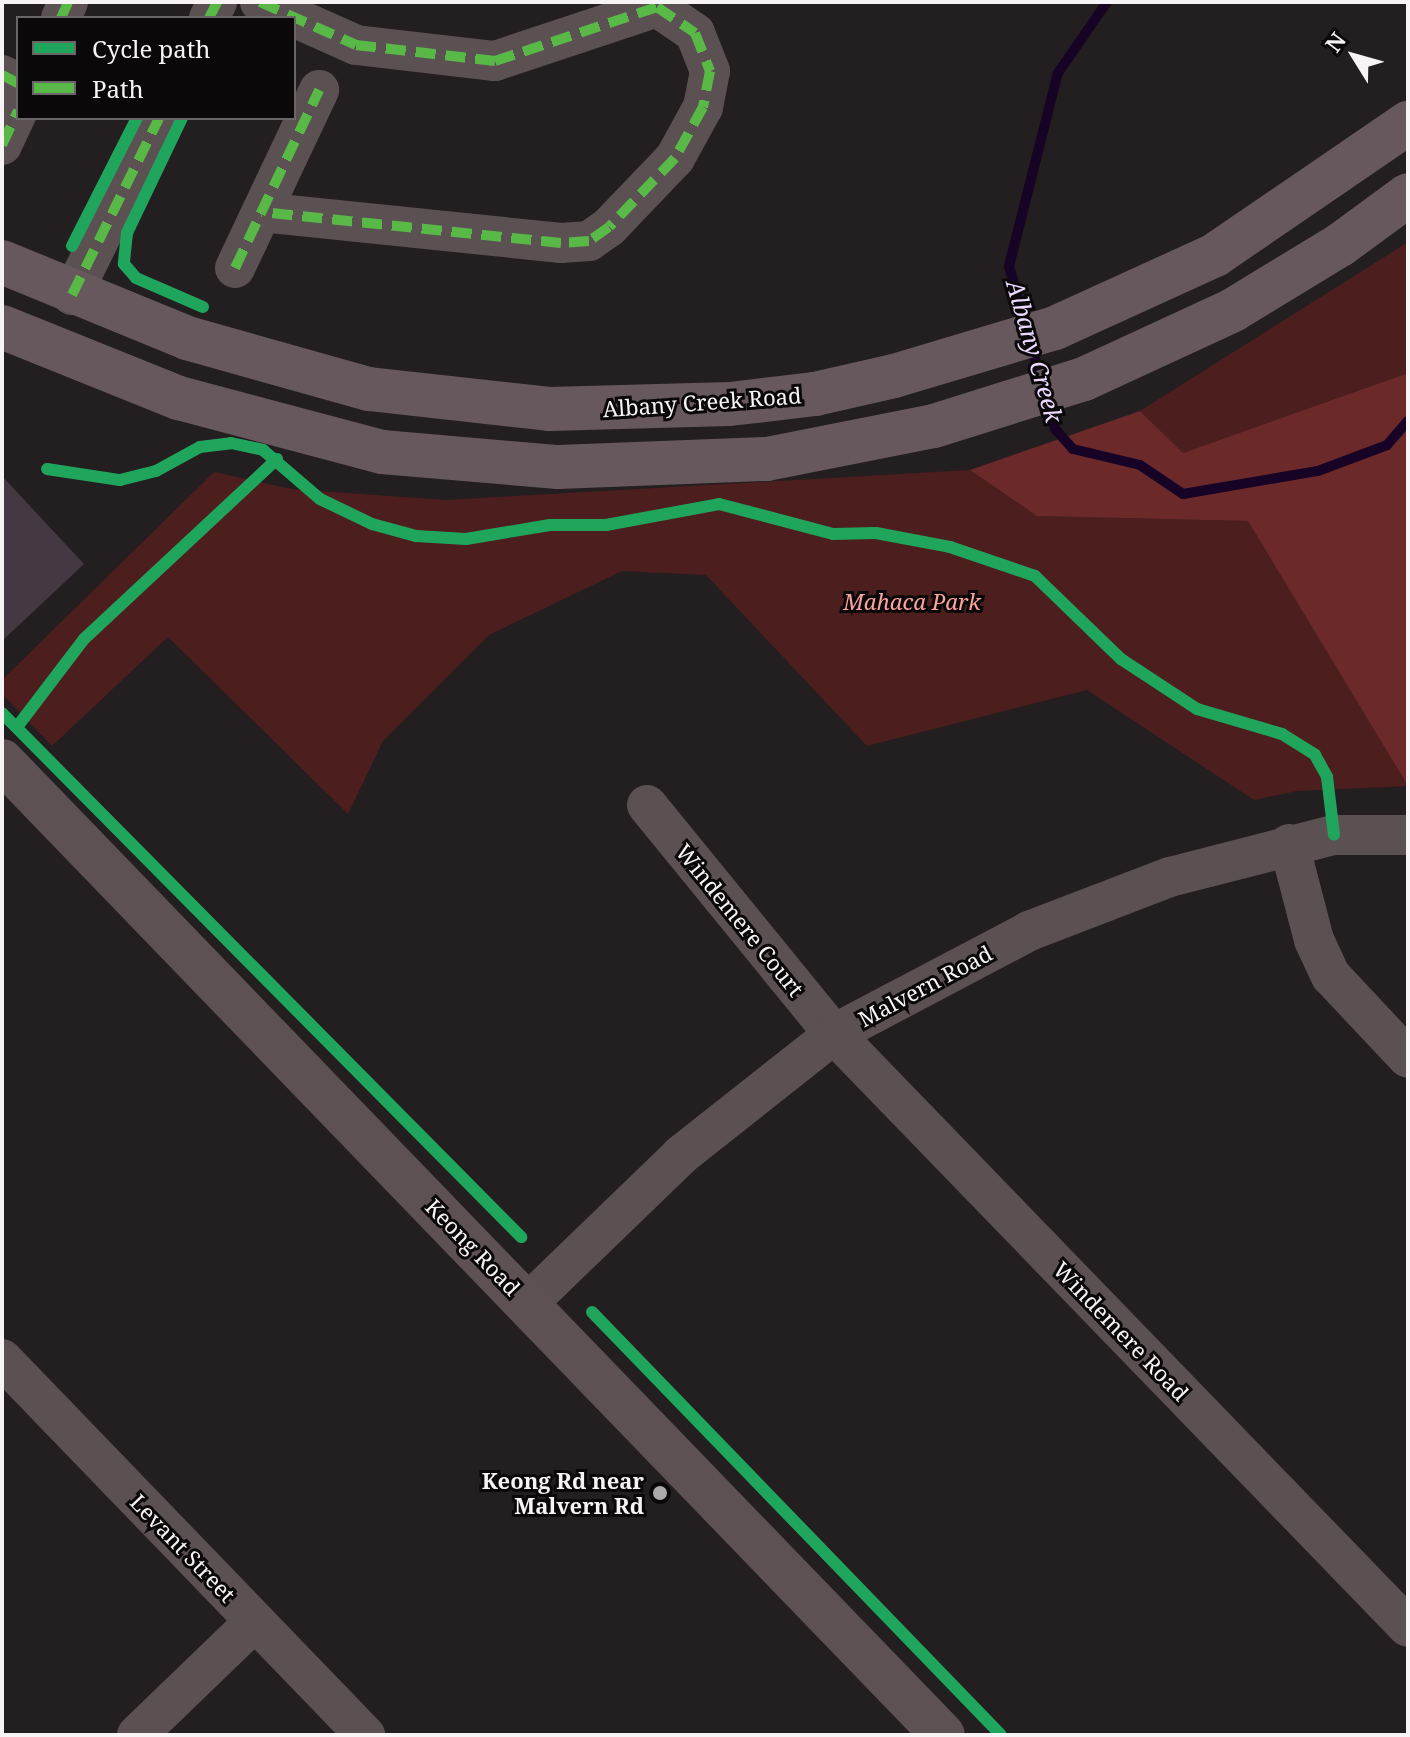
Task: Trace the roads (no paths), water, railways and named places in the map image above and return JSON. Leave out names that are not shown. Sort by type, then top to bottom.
[{"type":"main road","name":"Albany Creek Road","points":[[2,262],[72,295],[187,338],[324,377],[464,403],[639,410],[730,404],[815,394],[961,360],[1055,328],[1215,255],[1408,123]]},
{"type":"main road","points":[[2,327],[88,365],[219,411],[382,452],[461,461],[663,467],[767,459],[980,414],[1084,379],[1233,310],[1340,245],[1408,195]]},
{"type":"main road","points":[[461,461],[464,403]]},
{"type":"street","points":[[260,2],[291,16]]},
{"type":"street","points":[[262,212],[561,243],[589,241],[609,227],[675,158],[703,107],[710,71],[695,33],[680,9],[657,7],[495,61],[356,45],[296,18]]},
{"type":"street","points":[[235,268],[319,90]]},
{"type":"street","points":[[2,145],[16,115]]},
{"type":"street","points":[[72,295],[158,120]]},
{"type":"street","name":"Keong Road","points":[[5,771],[528,1303],[943,1735]]},
{"type":"street","name":"Windemere Court","points":[[647,805],[834,1034]]},
{"type":"street","name":"Malvern Road","points":[[528,1303],[681,1155],[834,1034],[1029,931],[1170,877],[1289,844],[1334,835],[1408,835]]},
{"type":"street","points":[[1289,844],[1314,940],[1331,976],[1408,1058]]},
{"type":"street","name":"Windemere Road","points":[[834,1034],[1408,1627]]},
{"type":"street","name":"Levant Street","points":[[2,1359],[365,1735]]},
{"type":"street","points":[[137,1735],[254,1622]]},
{"type":"waterway","name":"Albany Creek","points":[[1026,325],[1009,266],[1058,73],[1107,2]]},
{"type":"waterway","name":"Albany Creek","points":[[1031,345],[1042,383]]},
{"type":"waterway","name":"Albany Creek","points":[[1047,402],[1055,429],[1073,449],[1140,465],[1183,494],[1318,471],[1387,445],[1408,421]]},
{"type":"place","name":"Keong Rd near Malvern Rd","points":[[660,1493]]},
{"type":"park label","name":"Mahaca Park","points":[[912,602]]}]
